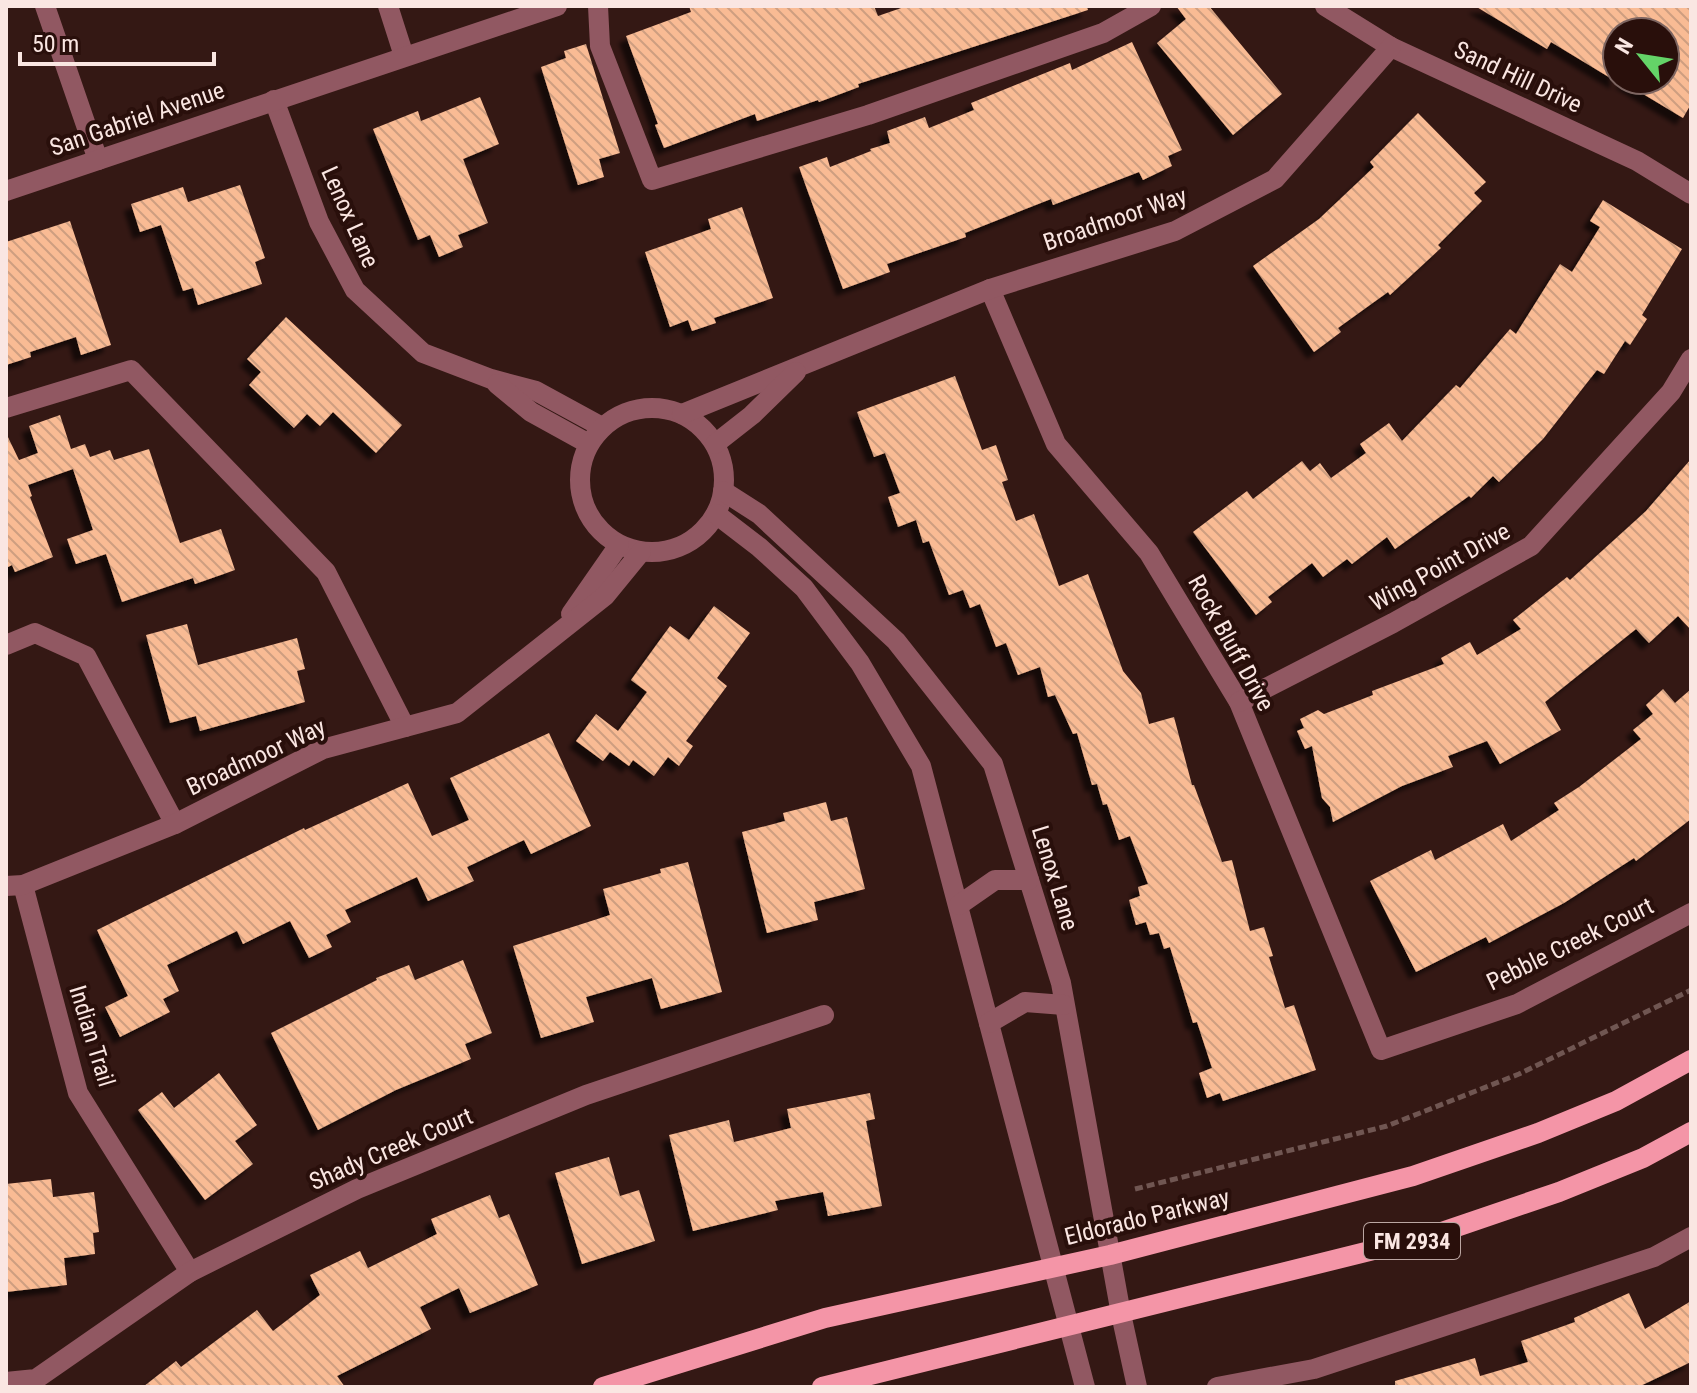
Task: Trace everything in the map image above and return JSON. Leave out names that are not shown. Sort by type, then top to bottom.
[{"type":"main road","name":"Eldorado Parkway","points":[[603,1387],[825,1318],[1110,1255],[1413,1176],[1538,1133],[1616,1101],[1691,1060]]},
{"type":"main road","name":"FM 2934","points":[[822,1387],[1430,1236],[1573,1186],[1643,1158],[1691,1132]]},
{"type":"street","points":[[45,6],[98,160]]},
{"type":"street","points":[[388,6],[404,56]]},
{"type":"street","name":"San Gabriel Avenue","points":[[6,191],[557,6]]},
{"type":"street","points":[[598,6],[600,46],[652,180],[868,115],[1088,39],[1151,6]]},
{"type":"street","name":"Sand Hill Drive","points":[[1325,6],[1391,47],[1637,161],[1691,194]]},
{"type":"street","name":"Broadmoor Way","points":[[682,414],[990,289],[1175,231],[1275,179],[1391,47]]},
{"type":"street","name":"Lenox Lane","points":[[274,100],[319,222],[355,290],[423,353],[491,379],[536,391],[602,427]]},
{"type":"street","name":"Rock Bluff Drive","points":[[990,289],[1056,444],[1149,553],[1239,702],[1381,1050]]},
{"type":"street","name":"Wing Point Drive","points":[[1239,702],[1393,623],[1531,546],[1671,392],[1691,359]]},
{"type":"street","name":"Broadmoor Way","points":[[715,444],[752,415],[805,364]]},
{"type":"street","points":[[6,408],[131,370],[326,572],[405,727]]},
{"type":"street","name":"Lenox Lane","points":[[491,379],[531,412],[589,444]]},
{"type":"street","points":[[640,408],[661,408],[682,414],[700,425],[715,444],[723,467],[723,491],[716,514],[702,532],[684,545],[663,552],[641,552],[619,545],[600,531],[587,512],[580,490],[580,466],[589,444],[602,427],[620,415],[640,408]]},
{"type":"street","name":"Lenox Lane","points":[[723,491],[759,514],[896,641],[993,764],[1061,983],[1137,1387]]},
{"type":"street","points":[[716,514],[759,547],[804,588],[860,663],[921,766],[1085,1387]]},
{"type":"street","name":"Broadmoor Way","points":[[557,634],[619,545]]},
{"type":"street","name":"Broadmoor Way","points":[[14,885],[175,824],[323,749],[457,713],[605,596],[641,552]]},
{"type":"street","points":[[6,645],[35,633],[86,656],[175,824]]},
{"type":"street","points":[[959,905],[995,880],[1029,880]]},
{"type":"street","name":"Indian Trail","points":[[14,885],[78,1093],[190,1272]]},
{"type":"street","name":"Pebble Creek Court","points":[[1381,1050],[1517,1004],[1691,913]]},
{"type":"street","points":[[989,1023],[1025,1002],[1064,1005]]},
{"type":"street","name":"Shady Creek Court","points":[[6,1382],[36,1379],[190,1272],[357,1189],[572,1101],[824,1015]]},
{"type":"street","points":[[1217,1387],[1316,1378],[1654,1257],[1691,1237]]},
{"type":"path","points":[[1135,1189],[1387,1126],[1519,1074],[1691,990]]},
{"type":"building","points":[[689,6],[874,6],[878,16],[907,6],[1087,6],[1088,10],[858,84],[859,87],[819,102],[757,121],[755,114],[664,148],[626,36],[691,12]]},
{"type":"building","points":[[1176,6],[1209,6],[1282,94],[1233,135],[1157,43],[1186,19]]},
{"type":"building","points":[[1475,6],[1691,6],[1691,104],[1683,118],[1647,96],[1681,96],[1681,16],[1601,16],[1601,72],[1551,42],[1547,49]]},
{"type":"building","points":[[1132,42],[1182,150],[1168,156],[1172,166],[1143,180],[1139,172],[1053,205],[1051,199],[965,233],[966,237],[887,264],[890,272],[843,289],[799,167],[827,157],[830,167],[890,143],[887,131],[925,117],[929,128],[974,110],[971,103],[1070,63],[1072,70]]},
{"type":"building","points":[[586,44],[620,153],[599,159],[604,177],[578,185],[541,67],[566,58],[564,51]]},
{"type":"building","points":[[480,97],[499,144],[463,159],[488,223],[458,235],[463,247],[439,257],[430,235],[418,240],[373,129],[418,111],[421,121]]},
{"type":"building","points":[[1418,113],[1486,182],[1474,193],[1482,201],[1438,245],[1441,248],[1390,295],[1388,292],[1338,328],[1341,332],[1314,352],[1253,266],[1319,219],[1374,167],[1370,162]]},
{"type":"building","points":[[240,185],[265,258],[255,262],[262,284],[198,305],[193,288],[183,291],[161,225],[140,232],[131,204],[183,187],[188,202]]},
{"type":"building","points":[[1603,200],[1682,249],[1642,315],[1647,319],[1630,345],[1625,341],[1604,374],[1597,370],[1543,439],[1499,482],[1493,476],[1471,498],[1469,496],[1395,549],[1387,537],[1352,564],[1347,559],[1323,577],[1312,563],[1268,597],[1272,602],[1256,615],[1193,532],[1247,491],[1253,499],[1302,461],[1310,471],[1320,463],[1331,478],[1366,453],[1360,444],[1389,423],[1402,441],[1456,385],[1460,388],[1510,329],[1516,334],[1560,264],[1572,272],[1600,227],[1590,221]]},
{"type":"building","points":[[742,207],[773,298],[714,318],[716,323],[692,331],[688,320],[670,327],[645,252],[711,229],[708,219]]},
{"type":"building","points":[[70,221],[111,345],[81,355],[76,337],[30,352],[31,357],[6,365],[6,242]]},
{"type":"building","points":[[286,317],[402,425],[376,453],[333,412],[320,426],[307,414],[294,428],[249,385],[261,372],[247,359]]},
{"type":"building","points":[[955,376],[982,450],[996,445],[1008,480],[1002,482],[1016,521],[1034,514],[1059,586],[1088,574],[1123,671],[1141,693],[1149,724],[1174,717],[1192,785],[1222,862],[1232,860],[1250,931],[1264,927],[1273,956],[1269,957],[1285,1008],[1294,1005],[1316,1070],[1223,1101],[1220,1093],[1207,1098],[1199,1073],[1212,1068],[1197,1022],[1193,1023],[1170,947],[1164,949],[1159,933],[1150,935],[1146,922],[1136,925],[1129,900],[1140,896],[1138,887],[1148,884],[1130,836],[1119,840],[1107,804],[1103,805],[1097,784],[1092,785],[1077,733],[1073,734],[1055,695],[1048,697],[1040,667],[1018,675],[1006,643],[996,647],[980,604],[970,608],[963,590],[949,595],[929,541],[923,543],[916,520],[898,527],[888,497],[900,493],[885,453],[874,457],[857,412]]},
{"type":"building","points":[[60,415],[71,449],[85,444],[90,457],[110,450],[114,460],[149,449],[180,543],[221,529],[235,570],[195,584],[193,578],[122,602],[106,554],[76,564],[67,539],[93,530],[73,469],[28,485],[53,557],[15,572],[12,565],[6,568],[6,433],[19,460],[38,453],[29,426]]},
{"type":"building","points":[[1691,459],[1691,630],[1678,616],[1649,643],[1636,629],[1545,702],[1561,730],[1500,764],[1487,741],[1448,756],[1453,767],[1402,786],[1333,822],[1330,807],[1322,798],[1312,746],[1305,749],[1297,731],[1304,728],[1300,719],[1318,710],[1324,714],[1373,695],[1372,691],[1444,664],[1441,658],[1470,642],[1477,655],[1521,629],[1513,620],[1567,577],[1570,580],[1646,511]]},
{"type":"building","points":[[714,606],[750,633],[717,678],[727,686],[686,741],[693,746],[679,766],[668,757],[654,776],[633,760],[629,766],[610,752],[603,761],[576,741],[596,714],[618,731],[647,692],[631,680],[670,626],[689,640]]},
{"type":"building","points":[[187,624],[198,665],[297,638],[305,669],[297,671],[305,702],[200,731],[196,716],[170,723],[146,635]]},
{"type":"building","points":[[1663,689],[1675,703],[1691,689],[1691,819],[1636,861],[1634,858],[1564,903],[1489,943],[1486,937],[1416,972],[1370,881],[1431,850],[1435,860],[1503,824],[1511,841],[1559,810],[1554,803],[1641,739],[1633,730],[1653,714],[1646,705]]},
{"type":"building","points":[[549,733],[591,826],[531,854],[524,840],[467,867],[474,881],[428,901],[417,877],[345,910],[351,922],[326,935],[332,947],[309,958],[290,921],[243,944],[237,931],[167,965],[179,991],[163,999],[170,1012],[120,1037],[105,1007],[128,996],[97,930],[304,828],[408,783],[432,836],[469,820],[450,778]]},
{"type":"building","points":[[826,802],[831,821],[847,817],[865,889],[814,902],[818,920],[767,933],[742,832],[785,821],[783,813]]},
{"type":"building","points":[[688,862],[722,992],[661,1009],[652,978],[586,997],[594,1022],[541,1038],[513,946],[610,915],[603,889]]},
{"type":"building","points":[[463,960],[492,1033],[465,1044],[471,1059],[396,1090],[318,1130],[271,1033],[376,978],[409,965],[415,980]]},
{"type":"building","points":[[219,1073],[257,1125],[235,1141],[253,1164],[205,1200],[138,1110],[162,1092],[174,1108]]},
{"type":"building","points":[[870,1093],[875,1119],[866,1121],[882,1206],[828,1216],[823,1192],[775,1201],[778,1210],[693,1231],[669,1135],[729,1120],[734,1142],[791,1128],[787,1109]]},
{"type":"building","points":[[609,1157],[620,1196],[639,1190],[655,1241],[582,1264],[555,1173]]},
{"type":"building","points":[[51,1179],[53,1197],[94,1192],[99,1232],[93,1233],[95,1254],[64,1258],[67,1285],[6,1292],[6,1184]]},
{"type":"building","points":[[490,1195],[499,1218],[509,1214],[538,1285],[470,1313],[459,1288],[420,1307],[431,1329],[337,1376],[345,1387],[143,1387],[176,1361],[181,1367],[257,1310],[273,1331],[320,1295],[310,1275],[360,1251],[368,1268],[437,1234],[431,1219]]},
{"type":"building","points":[[1629,1293],[1645,1329],[1691,1301],[1691,1362],[1638,1387],[1395,1387],[1395,1381],[1475,1358],[1480,1376],[1528,1362],[1521,1341],[1575,1322],[1574,1318]]}]
